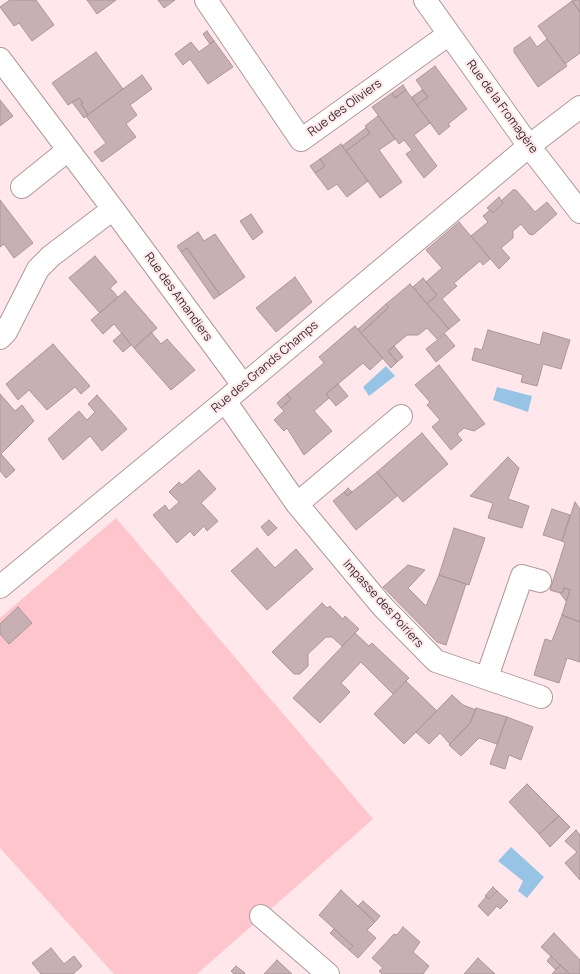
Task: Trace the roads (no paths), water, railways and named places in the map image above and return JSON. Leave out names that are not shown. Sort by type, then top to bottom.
[{"type":"street","name":"Rue des Oliviers","points":[[206,0],[301,140],[449,34]]},
{"type":"street","name":"Rue de la Fromagère","points":[[425,0],[529,146],[580,212]]},
{"type":"street","name":"Rue des Amandiers","points":[[0,59],[243,385]]},
{"type":"street","name":"Rue des Grands Champs","points":[[0,587],[225,401],[529,146],[580,107]]},
{"type":"street","points":[[22,187],[68,150]]},
{"type":"street","points":[[0,338],[6,332],[38,269],[51,256],[113,209]]},
{"type":"street","name":"Impasse des Poiriers","points":[[225,401],[297,504],[382,606],[436,661],[487,677],[541,697]]},
{"type":"street","points":[[297,504],[401,416]]},
{"type":"street","points":[[487,677],[522,576],[540,581]]},
{"type":"street","points":[[261,916],[328,974]]},
{"type":"water","points":[[386,366],[395,376],[369,396],[363,387]]},
{"type":"water","points":[[497,387],[532,396],[528,412],[493,400]]},
{"type":"water","points":[[511,847],[544,877],[527,898],[518,891],[523,881],[498,861]]}]
